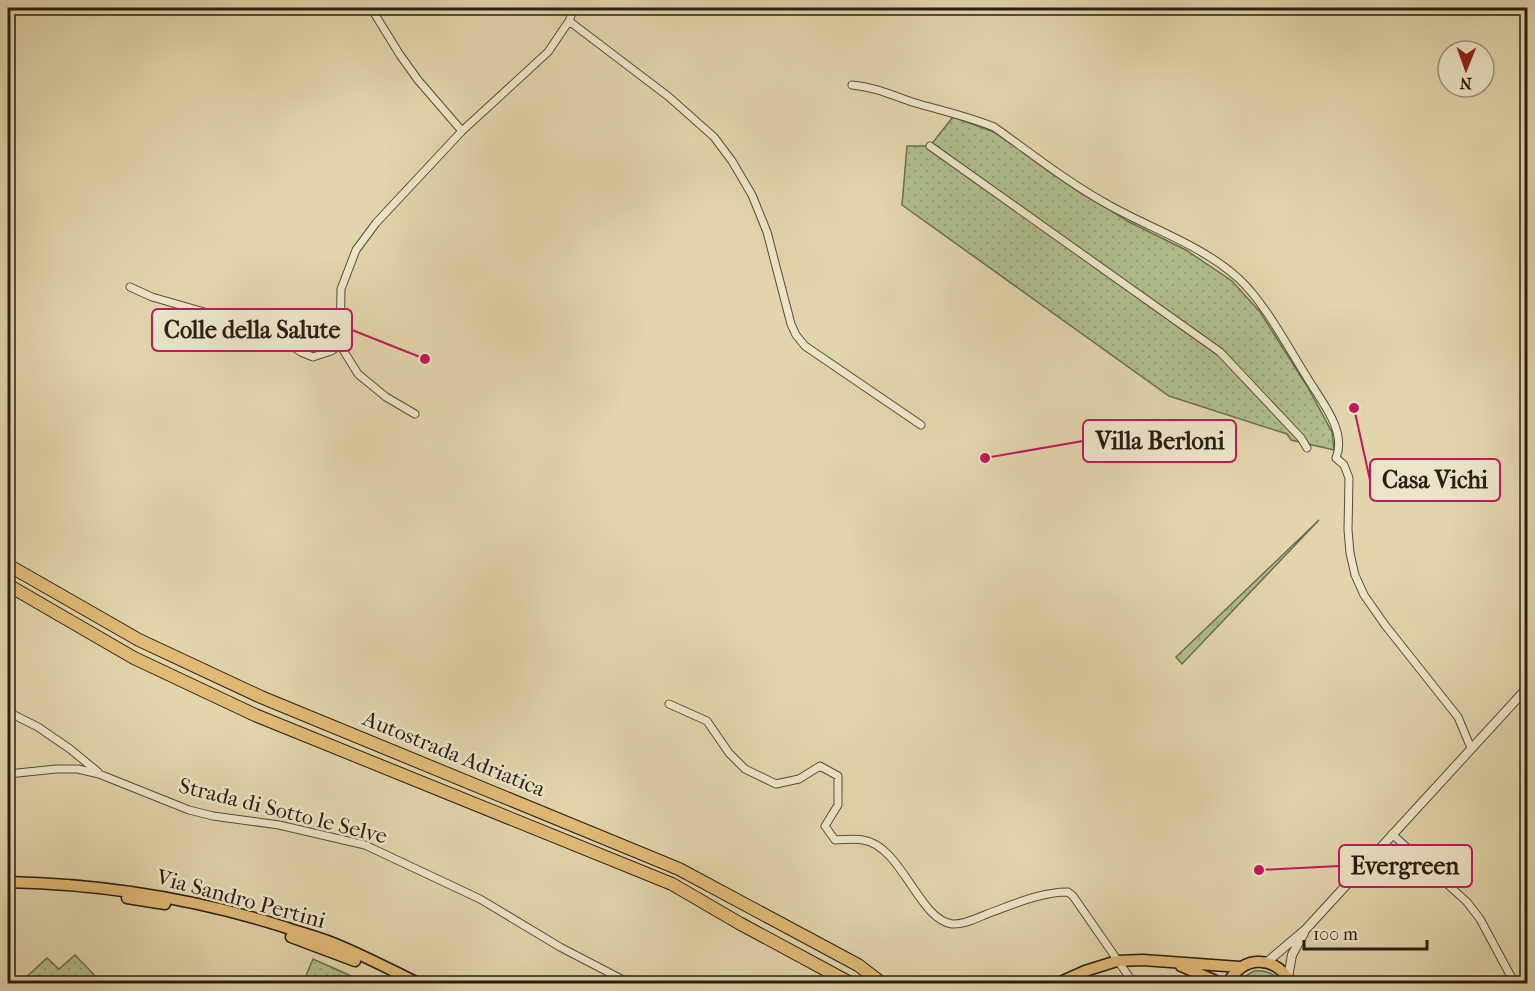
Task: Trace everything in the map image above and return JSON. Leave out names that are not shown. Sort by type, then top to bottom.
[{"type":"highway","name":"Autostrada Adriatica","points":[[8,565],[139,640],[261,697],[679,869],[858,965],[883,984]]},
{"type":"highway","name":"Autostrada Adriatica","points":[[8,585],[134,658],[255,715],[672,884],[852,984]]},
{"type":"main road","name":"Via Sandro Pertini","points":[[8,882],[93,886],[205,905],[333,943],[420,984]]},
{"type":"main road","name":"Via Sandro Pertini","points":[[8,889],[91,893],[204,912],[255,925],[324,948],[405,984]]},
{"type":"main road","points":[[1056,984],[1084,970],[1118,961],[1143,960],[1240,968],[1258,961],[1267,962],[1275,965],[1289,980]]},
{"type":"main road","points":[[1170,962],[1223,984]]},
{"type":"main road","points":[[1228,984],[1240,968]]},
{"type":"street","points":[[371,8],[418,80],[462,131]]},
{"type":"street","points":[[415,414],[386,397],[358,374],[340,345],[341,289],[356,250],[376,223],[462,131],[548,52],[574,8]]},
{"type":"street","points":[[568,21],[669,97],[714,137],[732,161],[752,195],[767,232],[790,324],[805,346],[921,425]]},
{"type":"street","points":[[852,85],[868,87],[994,127],[1087,193],[1197,249],[1223,266],[1252,293],[1323,404],[1336,430],[1340,442],[1336,458],[1344,465],[1349,478],[1350,553],[1355,575],[1364,595],[1458,717],[1471,748]]},
{"type":"street","points":[[930,146],[1220,352],[1301,438],[1306,448]]},
{"type":"street","points":[[130,287],[152,297],[256,327],[313,357],[331,351],[340,345]]},
{"type":"street","points":[[1267,962],[1306,929],[1527,687]]},
{"type":"street","points":[[669,704],[707,721],[729,753],[745,769],[776,784],[799,780],[820,766],[838,776],[838,805],[825,826],[835,840],[864,840],[878,846],[895,862],[930,910],[944,922],[955,924],[1024,900],[1068,892],[1094,924],[1134,984]]},
{"type":"street","points":[[8,712],[38,727],[70,749],[99,774]]},
{"type":"street","points":[[70,749],[78,769]]},
{"type":"street","name":"Strada di Sotto le Selve","points":[[8,774],[78,769],[99,774],[189,810],[213,816],[279,825],[365,845],[480,899],[560,947],[631,984]]},
{"type":"street","points":[[1392,834],[1467,902],[1480,919],[1515,984]]},
{"type":"street","points":[[1289,980],[1292,955],[1306,929]]},
{"type":"green space","points":[[953,117],[994,132],[1127,221],[1186,250],[1232,281],[1260,312],[1307,386],[1332,432],[1334,450],[1291,440],[1287,434],[1169,396],[902,205],[907,146],[930,146]]},
{"type":"green space","points":[[1319,520],[1182,664],[1176,657]]},
{"type":"green space","points":[[75,955],[102,983],[20,983],[47,958],[59,969]]},
{"type":"green space","points":[[313,959],[367,983],[316,983],[305,978]]},
{"type":"green space","points":[[1254,971],[1269,973],[1281,983],[1238,983]]},
{"type":"place","name":"Colle della Salute","points":[[425,359]]},
{"type":"place","name":"Casa Vichi","points":[[1354,408]]},
{"type":"place","name":"Villa Berloni","points":[[985,458]]},
{"type":"place","name":"Evergreen","points":[[1259,870]]}]
